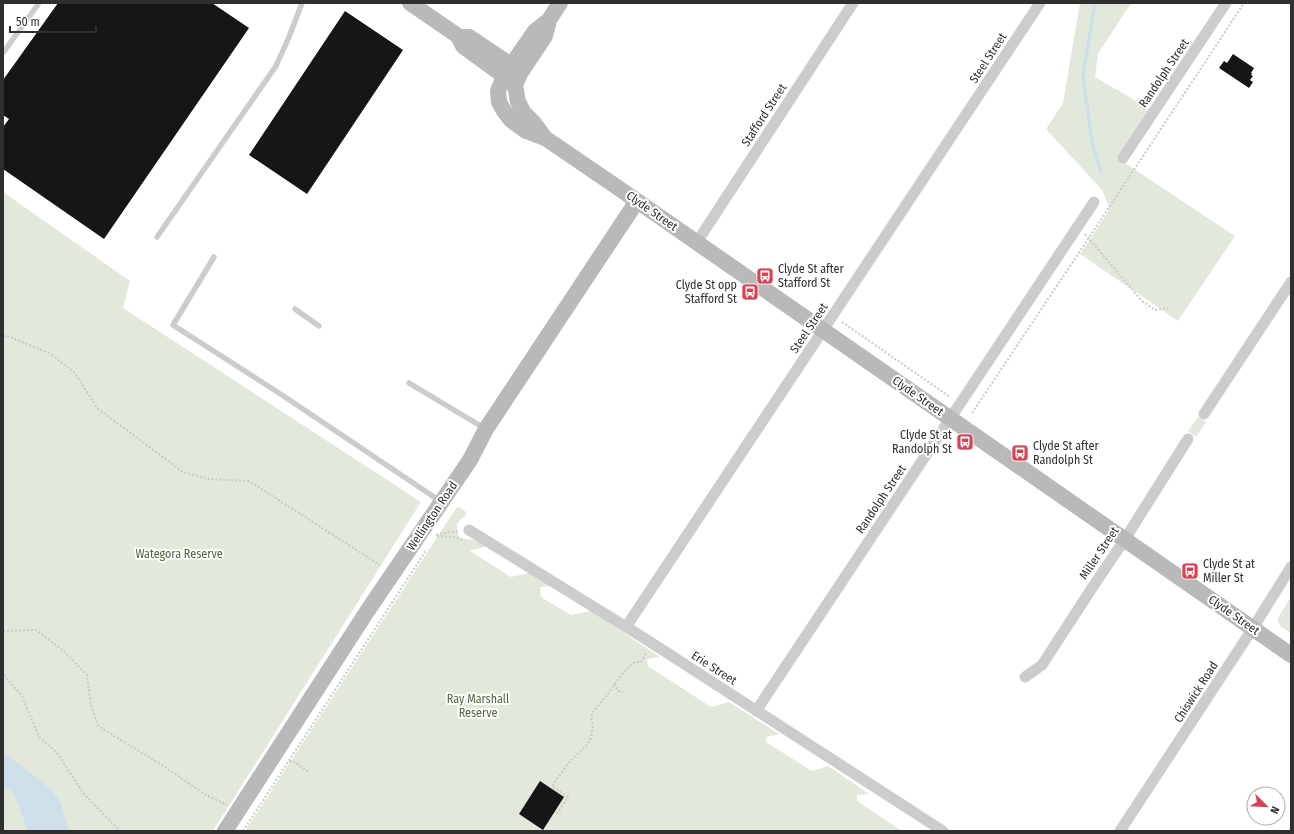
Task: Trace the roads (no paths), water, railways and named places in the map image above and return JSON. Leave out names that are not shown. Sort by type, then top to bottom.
[{"type":"main road","points":[[410,3],[458,36],[469,37],[513,74],[545,36],[549,20],[560,3]]},
{"type":"main road","name":"Clyde Street","points":[[513,74],[518,102],[524,113],[534,123],[545,138],[1291,655]]},
{"type":"main road","name":"Wellington Road","points":[[225,831],[368,610],[470,460],[486,429],[637,201]]},
{"type":"street","name":"Stafford Street","points":[[697,242],[853,3]]},
{"type":"street","name":"Steel Street","points":[[626,627],[1040,3]]},
{"type":"street","name":"Randolph Street","points":[[1123,158],[1226,3]]},
{"type":"street","name":"Randolph Street","points":[[756,711],[1094,202]]},
{"type":"street","points":[[1204,414],[1291,282]]},
{"type":"street","name":"Miller Street","points":[[1025,677],[1042,664],[1125,539],[1188,439]]},
{"type":"street","name":"Erie Street","points":[[469,530],[626,627],[943,831]]},
{"type":"street","name":"Chiswick Road","points":[[1120,831],[1253,628],[1291,567]]},
{"type":"lane","points":[[3,53],[39,3]]},
{"type":"lane","points":[[156,237],[276,66],[302,3]]},
{"type":"lane","points":[[214,257],[172,325],[282,395],[442,502]]},
{"type":"lane","points":[[295,309],[319,326]]},
{"type":"lane","points":[[409,383],[486,429]]},
{"type":"water","points":[[3,768],[41,799],[47,807],[55,831],[28,831],[15,795],[3,785]]},
{"type":"waterway","points":[[1095,3],[1083,76],[1092,142],[1101,172]]},
{"type":"waterway","points":[[3,765],[44,797],[51,807],[58,831]]},
{"type":"place","name":"Clyde St after Stafford St","points":[[765,276]]},
{"type":"place","name":"Clyde St opp Stafford St","points":[[750,292]]},
{"type":"place","name":"Clyde St at Randolph St","points":[[965,442]]},
{"type":"place","name":"Clyde St after Randolph St","points":[[1020,453]]},
{"type":"place","name":"Clyde St at Miller St","points":[[1190,571]]},
{"type":"park label","name":"Wategora Reserve","points":[[179,554]]},
{"type":"park label","name":"Ray Marshall Reserve","points":[[478,706]]}]
